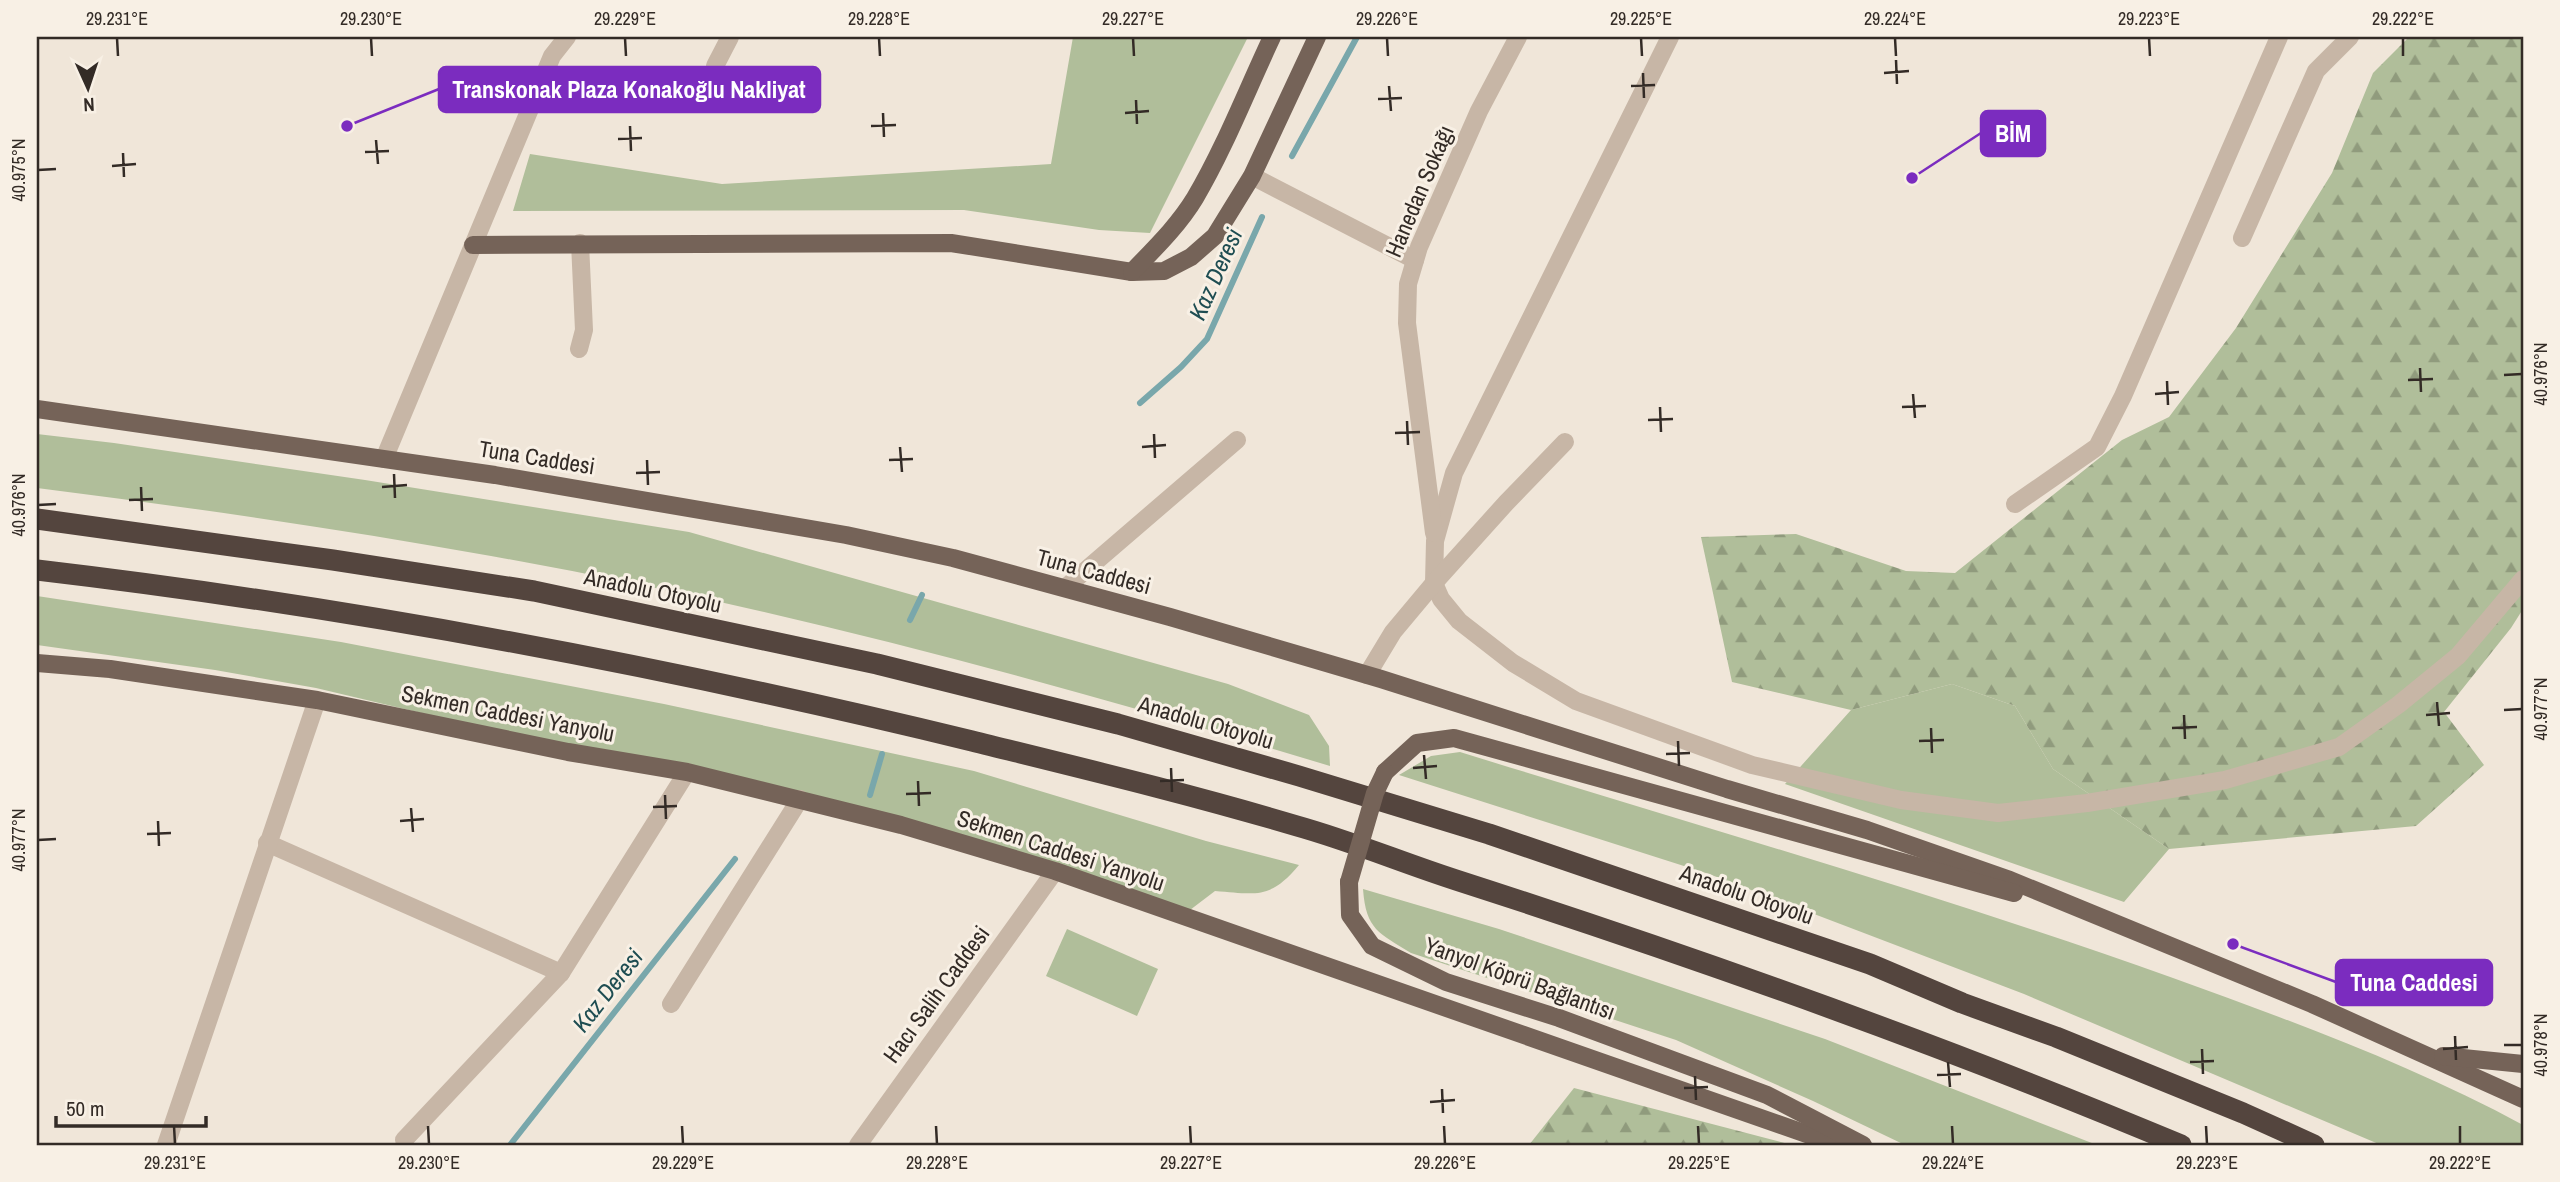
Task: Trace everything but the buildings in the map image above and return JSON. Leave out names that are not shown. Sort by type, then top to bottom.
[{"type":"highway","name":"Anadolu Otoyolu","points":[[37,519],[534,591],[877,664],[1118,724],[1476,830],[1870,964],[1962,1003],[2093,1052],[2314,1145]]},
{"type":"highway","points":[[37,570],[330,611],[628,663],[870,716],[1164,788],[1303,827],[1719,967],[2018,1077],[2181,1145]]},
{"type":"main road","points":[[1132,272],[1167,235],[1194,200],[1272,37]]},
{"type":"main road","points":[[473,245],[951,243],[1132,272],[1164,271],[1191,257],[1214,236],[1252,176],[1317,37]]},
{"type":"main road","name":"Tuna Caddesi","points":[[37,408],[495,475],[846,535],[953,558],[1170,617],[1367,675],[1867,830],[2010,880],[2105,919]]},
{"type":"main road","name":"Sekmen Caddesi Yanyolu","points":[[37,663],[110,669],[317,700],[568,752],[687,772],[901,825],[1055,871],[1838,1145]]},
{"type":"main road","name":"Yanyol Köprü Bağlantısı","points":[[1863,1145],[1767,1095],[1559,1018],[1446,982],[1372,946],[1350,915],[1349,882],[1375,793],[1385,772],[1417,743],[1454,738],[2105,919]]},
{"type":"main road","points":[[2105,919],[2312,1004],[2523,1099]]},
{"type":"main road","points":[[2430,1055],[2523,1064]]},
{"type":"street","points":[[546,37],[552,56]]},
{"type":"street","points":[[384,459],[552,56],[567,37]]},
{"type":"street","points":[[715,66],[730,37]]},
{"type":"street","name":"Hanedan Sokağı","points":[[1435,541],[1406,323],[1408,284],[1415,260],[1479,111],[1518,37]]},
{"type":"street","points":[[1670,37],[1454,473],[1435,541],[1434,583],[1441,599],[1459,621],[1513,663],[1576,701],[1752,765],[1901,800],[1998,813],[2087,803],[2225,780],[2339,747],[2398,705],[2458,656],[2523,579]]},
{"type":"street","points":[[2015,504],[2097,447],[2123,396],[2278,37]]},
{"type":"street","points":[[2242,238],[2316,71],[2350,37]]},
{"type":"street","points":[[1252,176],[1415,260]]},
{"type":"street","points":[[579,349],[584,330],[580,243]]},
{"type":"street","points":[[1065,589],[1237,440]]},
{"type":"street","points":[[1367,675],[1393,632],[1434,583],[1565,442]]},
{"type":"street","points":[[166,1145],[317,700]]},
{"type":"street","points":[[404,1140],[561,973],[687,772]]},
{"type":"street","points":[[671,1004],[800,799]]},
{"type":"street","points":[[267,843],[561,973]]},
{"type":"street","name":"Hacı Salih Caddesi","points":[[858,1145],[1055,871]]},
{"type":"green space","points":[[1073,37],[1248,37],[1150,233],[1099,230],[964,210],[513,211],[530,154],[722,184],[1051,164]]},
{"type":"green space","points":[[2409,37],[2523,37],[2523,609],[2444,712],[2484,765],[2416,826],[2169,849],[2053,769],[2015,706],[1952,684],[1851,710],[1732,682],[1701,537],[1796,534],[1906,571],[1955,573],[2122,440],[2169,417],[2236,328],[2332,173],[2373,73]]},
{"type":"green space","points":[[37,434],[365,480],[689,532],[1228,684],[1309,715],[1329,746],[1330,766],[1019,676],[703,598],[491,556],[378,537],[37,488]]},
{"type":"green space","points":[[37,596],[341,642],[664,704],[974,771],[1206,841],[1299,865],[1270,889],[1252,893],[1215,891],[1190,910],[645,766],[316,688],[215,670],[37,645]]},
{"type":"green space","points":[[1952,684],[2015,706],[2053,769],[2169,849],[2124,902],[1785,784],[1851,710]]},
{"type":"green space","points":[[1460,752],[1818,861],[2173,978],[2351,1045],[2481,1103],[2523,1125],[2523,1145],[2381,1145],[2024,994],[1709,874],[1399,775],[1431,756]]},
{"type":"green space","points":[[1363,889],[1499,929],[1825,1039],[2097,1145],[1905,1145],[1676,1040],[1411,953],[1376,929],[1367,913]]},
{"type":"green space","points":[[1067,929],[1158,969],[1137,1016],[1046,976]]},
{"type":"green space","points":[[1574,1088],[1792,1145],[1529,1145]]},
{"type":"waterway","name":"Kaz Deresi","points":[[1292,156],[1357,37]]},
{"type":"waterway","name":"Kaz Deresi","points":[[1140,403],[1181,367],[1207,339],[1262,217]]},
{"type":"waterway","name":"Kaz Deresi","points":[[910,620],[922,595]]},
{"type":"waterway","name":"Kaz Deresi","points":[[870,795],[882,754]]},
{"type":"waterway","name":"Kaz Deresi","points":[[510,1145],[735,859]]},
{"type":"place","name":"Transkonak Plaza Konakoğlu Nakliyat","points":[[347,126]]},
{"type":"place","name":"BİM","points":[[1912,178]]},
{"type":"place","name":"Tuna Caddesi","points":[[2233,944]]}]
